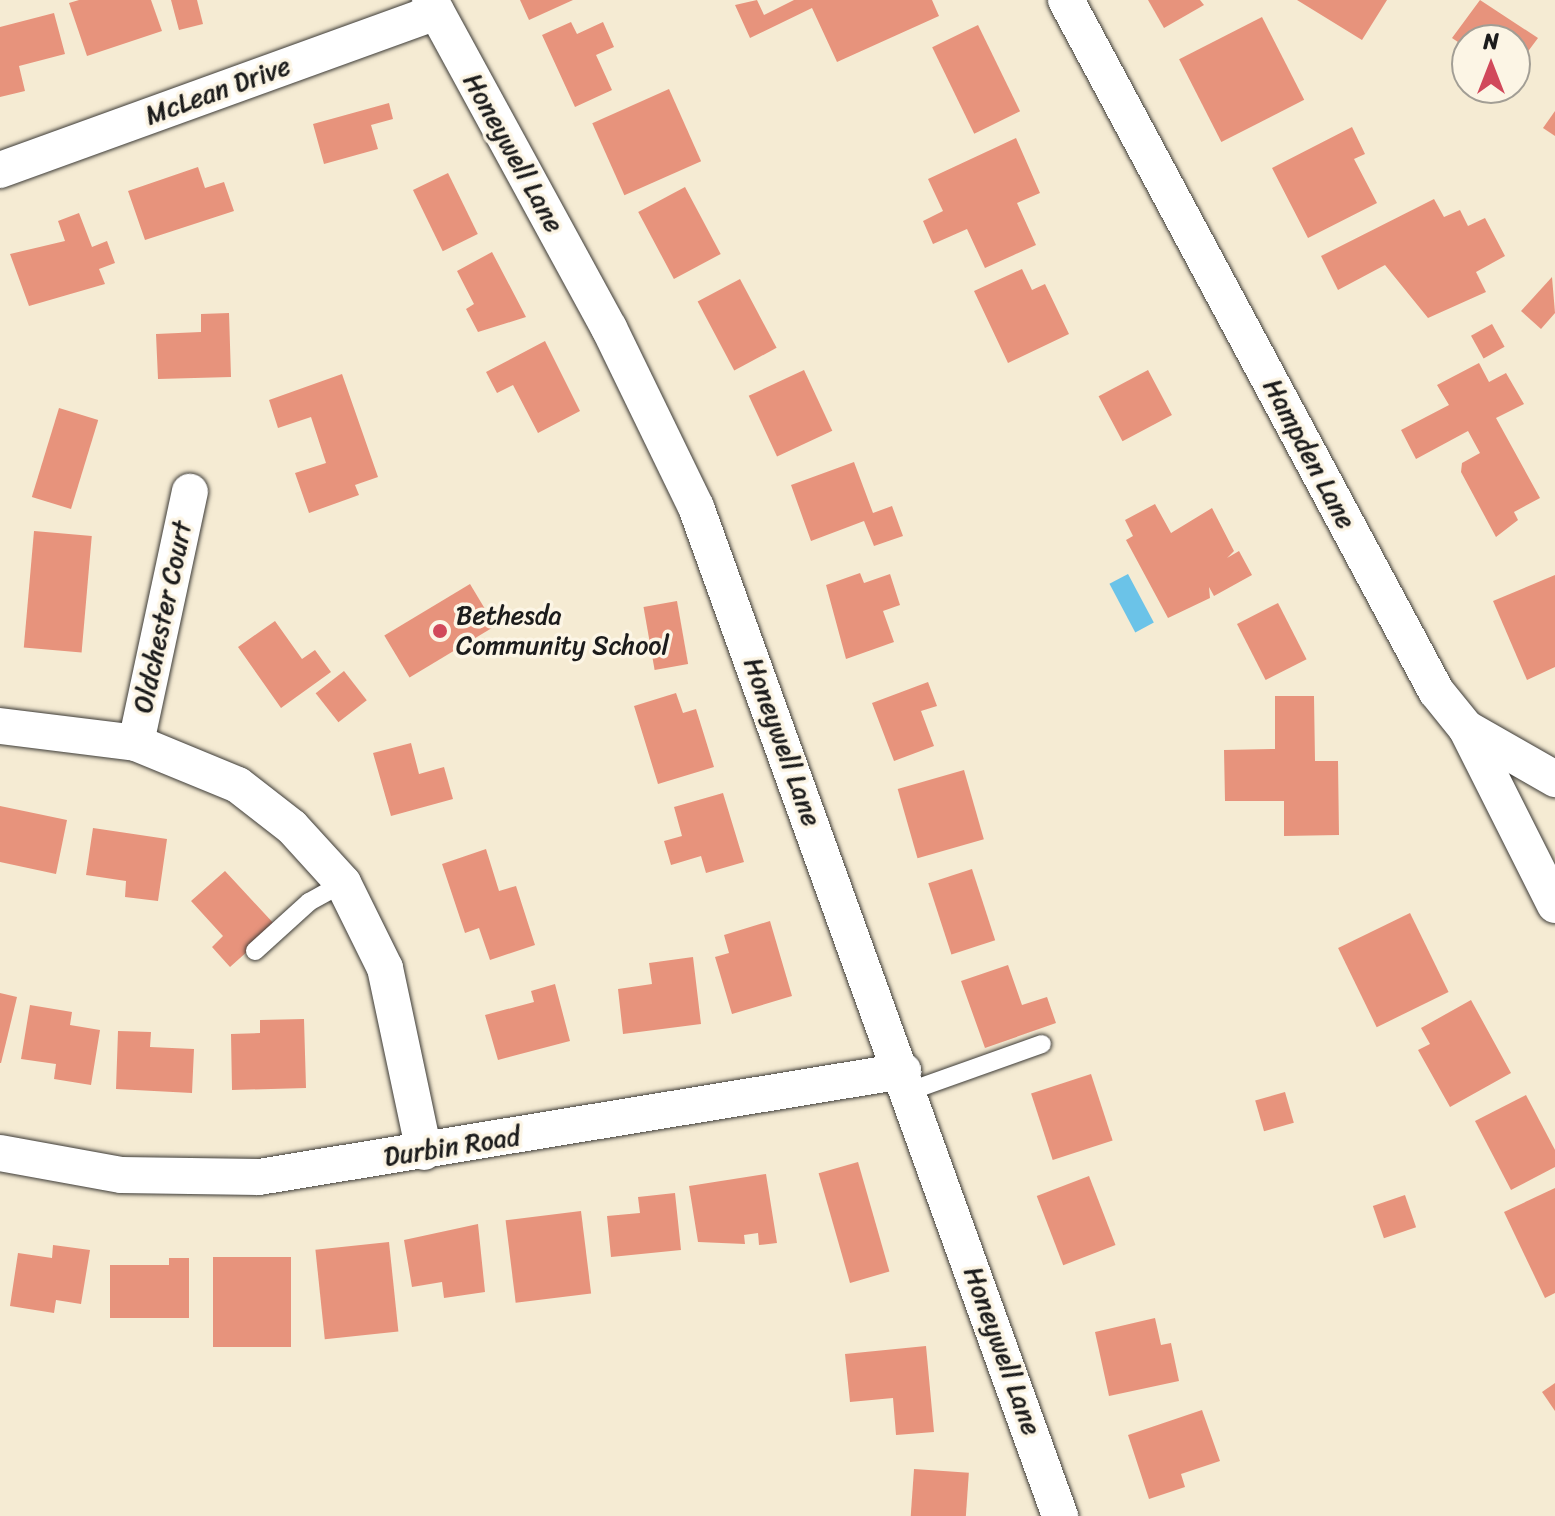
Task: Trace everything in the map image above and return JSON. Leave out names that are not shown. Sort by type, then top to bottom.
[{"type":"street","name":"Hampden Lane","points":[[1066,0],[1436,691],[1466,728],[1555,905]]},
{"type":"street","name":"McLean Drive","points":[[0,170],[433,6]]},
{"type":"street","name":"Honeywell Lane","points":[[433,6],[609,328],[696,507],[906,1081],[1060,1516]]},
{"type":"street","name":"Oldchester Court","points":[[136,743],[190,492]]},
{"type":"street","points":[[0,726],[136,743],[238,785],[292,827],[343,883],[385,968],[424,1152]]},
{"type":"street","points":[[1466,728],[1555,779]]},
{"type":"street","name":"Durbin Road","points":[[0,1153],[121,1175],[259,1177],[906,1081]]},
{"type":"lane","points":[[255,951],[309,902],[343,883]]},
{"type":"lane","points":[[906,1081],[1042,1044]]},
{"type":"water","points":[[1128,574],[1154,623],[1135,632],[1109,584]]},
{"type":"building","points":[[79,0],[151,0],[162,31],[87,56],[69,3]]},
{"type":"building","points":[[171,0],[197,0],[203,24],[179,30]]},
{"type":"building","points":[[520,0],[573,0],[529,20]]},
{"type":"building","points":[[757,0],[764,15],[794,0],[932,0],[939,16],[837,62],[812,8],[750,38],[735,5]]},
{"type":"building","points":[[1148,0],[1200,0],[1204,5],[1164,28]]},
{"type":"building","points":[[1297,0],[1387,0],[1362,40]]},
{"type":"building","points":[[1480,0],[1517,24],[1462,24]]},
{"type":"building","points":[[54,13],[65,54],[19,66],[25,91],[0,97],[0,27]]},
{"type":"building","points":[[1262,17],[1304,100],[1221,142],[1179,59]]},
{"type":"building","points":[[571,22],[577,34],[603,22],[614,47],[596,55],[612,90],[575,107],[542,35]]},
{"type":"building","points":[[978,25],[1020,111],[974,134],[932,47]]},
{"type":"building","points":[[1531,33],[1538,38],[1531,47]]},
{"type":"building","points":[[669,89],[701,161],[624,195],[592,123]]},
{"type":"building","points":[[389,103],[393,119],[371,125],[378,149],[324,164],[313,124]]},
{"type":"building","points":[[1555,111],[1555,136],[1543,128]]},
{"type":"building","points":[[1352,127],[1365,154],[1354,159],[1377,203],[1308,238],[1272,168]]},
{"type":"building","points":[[1016,138],[1040,193],[1017,203],[1036,245],[985,268],[967,229],[933,244],[923,221],[943,211],[928,179]]},
{"type":"building","points":[[198,167],[205,188],[224,182],[234,211],[145,240],[128,191]]},
{"type":"building","points":[[448,173],[478,234],[443,251],[413,190]]},
{"type":"building","points":[[685,187],[721,254],[674,279],[638,212]]},
{"type":"building","points":[[1434,199],[1444,217],[1460,210],[1468,226],[1485,218],[1505,256],[1476,272],[1486,292],[1428,318],[1385,265],[1338,290],[1321,256]]},
{"type":"building","points":[[79,213],[92,247],[107,241],[115,263],[99,269],[105,284],[29,306],[10,254],[65,241],[58,221]]},
{"type":"building","points":[[492,252],[526,317],[478,332],[466,309],[474,304],[457,271]]},
{"type":"building","points":[[1022,269],[1032,290],[1045,284],[1069,334],[1008,363],[974,291]]},
{"type":"building","points":[[1552,277],[1555,313],[1541,329],[1521,311]]},
{"type":"building","points":[[740,279],[777,348],[734,370],[698,302]]},
{"type":"building","points":[[229,313],[231,377],[158,379],[156,334],[201,332],[201,314]]},
{"type":"building","points":[[1492,324],[1505,347],[1484,358],[1471,336]]},
{"type":"building","points":[[545,341],[580,411],[538,433],[513,385],[497,393],[486,372]]},
{"type":"building","points":[[1479,363],[1489,382],[1506,373],[1524,404],[1496,418],[1540,498],[1514,512],[1518,520],[1496,537],[1461,472],[1462,463],[1480,453],[1468,431],[1416,459],[1401,430],[1449,405],[1437,385]]},
{"type":"building","points":[[804,370],[832,431],[777,457],[749,396]]},
{"type":"building","points":[[1148,370],[1172,415],[1122,441],[1099,396]]},
{"type":"building","points":[[342,374],[378,477],[355,485],[359,495],[309,513],[295,473],[326,463],[311,417],[278,428],[269,400]]},
{"type":"building","points":[[59,408],[98,420],[71,509],[32,497]]},
{"type":"building","points":[[854,462],[873,513],[892,506],[903,536],[874,546],[864,521],[811,541],[791,485]]},
{"type":"building","points":[[1155,504],[1171,533],[1212,508],[1234,551],[1227,558],[1239,551],[1252,575],[1214,596],[1209,587],[1210,598],[1168,618],[1126,540],[1133,536],[1125,520]]},
{"type":"building","points":[[34,531],[92,536],[82,653],[24,648]]},
{"type":"building","points":[[860,573],[864,583],[890,574],[900,605],[883,611],[894,642],[846,659],[826,585]]},
{"type":"building","points":[[1555,575],[1555,667],[1527,680],[1493,601]]},
{"type":"building","name":"Bethesda Community School","points":[[470,584],[495,626],[410,678],[384,636]]},
{"type":"building","points":[[677,601],[688,664],[655,670],[644,607]]},
{"type":"building","points":[[1278,603],[1307,659],[1266,680],[1237,624]]},
{"type":"building","points":[[275,621],[302,659],[315,650],[331,672],[281,708],[238,647]]},
{"type":"building","points":[[344,671],[367,700],[338,722],[316,693]]},
{"type":"building","points":[[928,682],[937,706],[921,711],[934,746],[894,761],[872,703]]},
{"type":"building","points":[[676,693],[683,713],[696,709],[714,767],[658,784],[634,706]]},
{"type":"building","points":[[1275,696],[1314,696],[1315,761],[1338,761],[1339,835],[1284,836],[1284,801],[1225,801],[1224,750],[1275,749]]},
{"type":"building","points":[[411,743],[419,774],[444,767],[453,799],[391,816],[373,753]]},
{"type":"building","points":[[964,770],[984,839],[918,858],[898,789]]},
{"type":"building","points":[[723,793],[744,862],[706,873],[701,856],[671,865],[664,841],[682,836],[674,807]]},
{"type":"building","points":[[0,806],[67,820],[56,874],[0,862]]},
{"type":"building","points":[[93,828],[167,839],[158,901],[125,897],[126,881],[86,875]]},
{"type":"building","points":[[486,849],[499,891],[516,886],[535,945],[490,960],[479,928],[465,933],[442,864]]},
{"type":"building","points":[[972,869],[995,940],[951,955],[928,883]]},
{"type":"building","points":[[225,871],[276,926],[230,967],[212,947],[223,936],[191,901]]},
{"type":"building","points":[[1410,913],[1449,992],[1377,1027],[1338,948]]},
{"type":"building","points":[[770,921],[792,996],[732,1014],[715,957],[729,953],[724,935]]},
{"type":"building","points":[[693,957],[701,1024],[623,1034],[618,989],[652,984],[649,963]]},
{"type":"building","points":[[1008,965],[1022,1005],[1047,997],[1056,1023],[985,1048],[961,981]]},
{"type":"building","points":[[555,984],[570,1041],[498,1060],[485,1015],[534,1002],[531,991]]},
{"type":"building","points":[[0,993],[17,997],[1,1063],[0,1063]]},
{"type":"building","points":[[1471,1000],[1511,1073],[1450,1107],[1418,1050],[1430,1044],[1421,1028]]},
{"type":"building","points":[[30,1005],[72,1012],[70,1025],[100,1030],[91,1085],[54,1079],[56,1064],[21,1059]]},
{"type":"building","points":[[304,1019],[306,1088],[232,1090],[231,1034],[260,1033],[260,1020]]},
{"type":"building","points":[[118,1031],[151,1032],[150,1047],[194,1049],[192,1093],[116,1089]]},
{"type":"building","points":[[1091,1074],[1113,1141],[1053,1160],[1031,1093]]},
{"type":"building","points":[[1285,1092],[1294,1123],[1264,1131],[1255,1101]]},
{"type":"building","points":[[1526,1095],[1555,1150],[1555,1167],[1511,1190],[1475,1121]]},
{"type":"building","points":[[858,1162],[889,1272],[850,1283],[819,1173]]},
{"type":"building","points":[[766,1174],[777,1243],[759,1245],[758,1233],[744,1235],[745,1244],[698,1242],[689,1186]]},
{"type":"building","points":[[1089,1176],[1116,1245],[1063,1265],[1037,1196]]},
{"type":"building","points":[[1555,1188],[1555,1293],[1545,1298],[1504,1212]]},
{"type":"building","points":[[675,1193],[681,1250],[611,1257],[607,1216],[640,1213],[638,1197]]},
{"type":"building","points":[[1405,1195],[1416,1227],[1384,1238],[1373,1206]]},
{"type":"building","points":[[581,1211],[591,1293],[516,1303],[506,1220]]},
{"type":"building","points":[[478,1224],[485,1292],[444,1298],[442,1282],[412,1287],[404,1240]]},
{"type":"building","points":[[389,1242],[398,1332],[325,1339],[315,1250]]},
{"type":"building","points":[[53,1245],[90,1250],[81,1304],[56,1300],[54,1313],[10,1306],[18,1253],[52,1258]]},
{"type":"building","points":[[213,1257],[291,1257],[291,1347],[213,1347]]},
{"type":"building","points":[[169,1258],[189,1258],[189,1318],[110,1318],[110,1265],[169,1265]]},
{"type":"building","points":[[1155,1318],[1161,1345],[1171,1343],[1179,1381],[1109,1396],[1095,1332]]},
{"type":"building","points":[[926,1346],[934,1432],[896,1435],[893,1398],[850,1402],[845,1354]]},
{"type":"building","points":[[1555,1383],[1555,1411],[1542,1392]]},
{"type":"building","points":[[1202,1410],[1220,1461],[1181,1474],[1185,1487],[1149,1499],[1128,1435]]},
{"type":"building","points":[[914,1469],[969,1473],[966,1516],[911,1516]]},
{"type":"place","name":"Bethesda Community School","points":[[440,631]]}]
